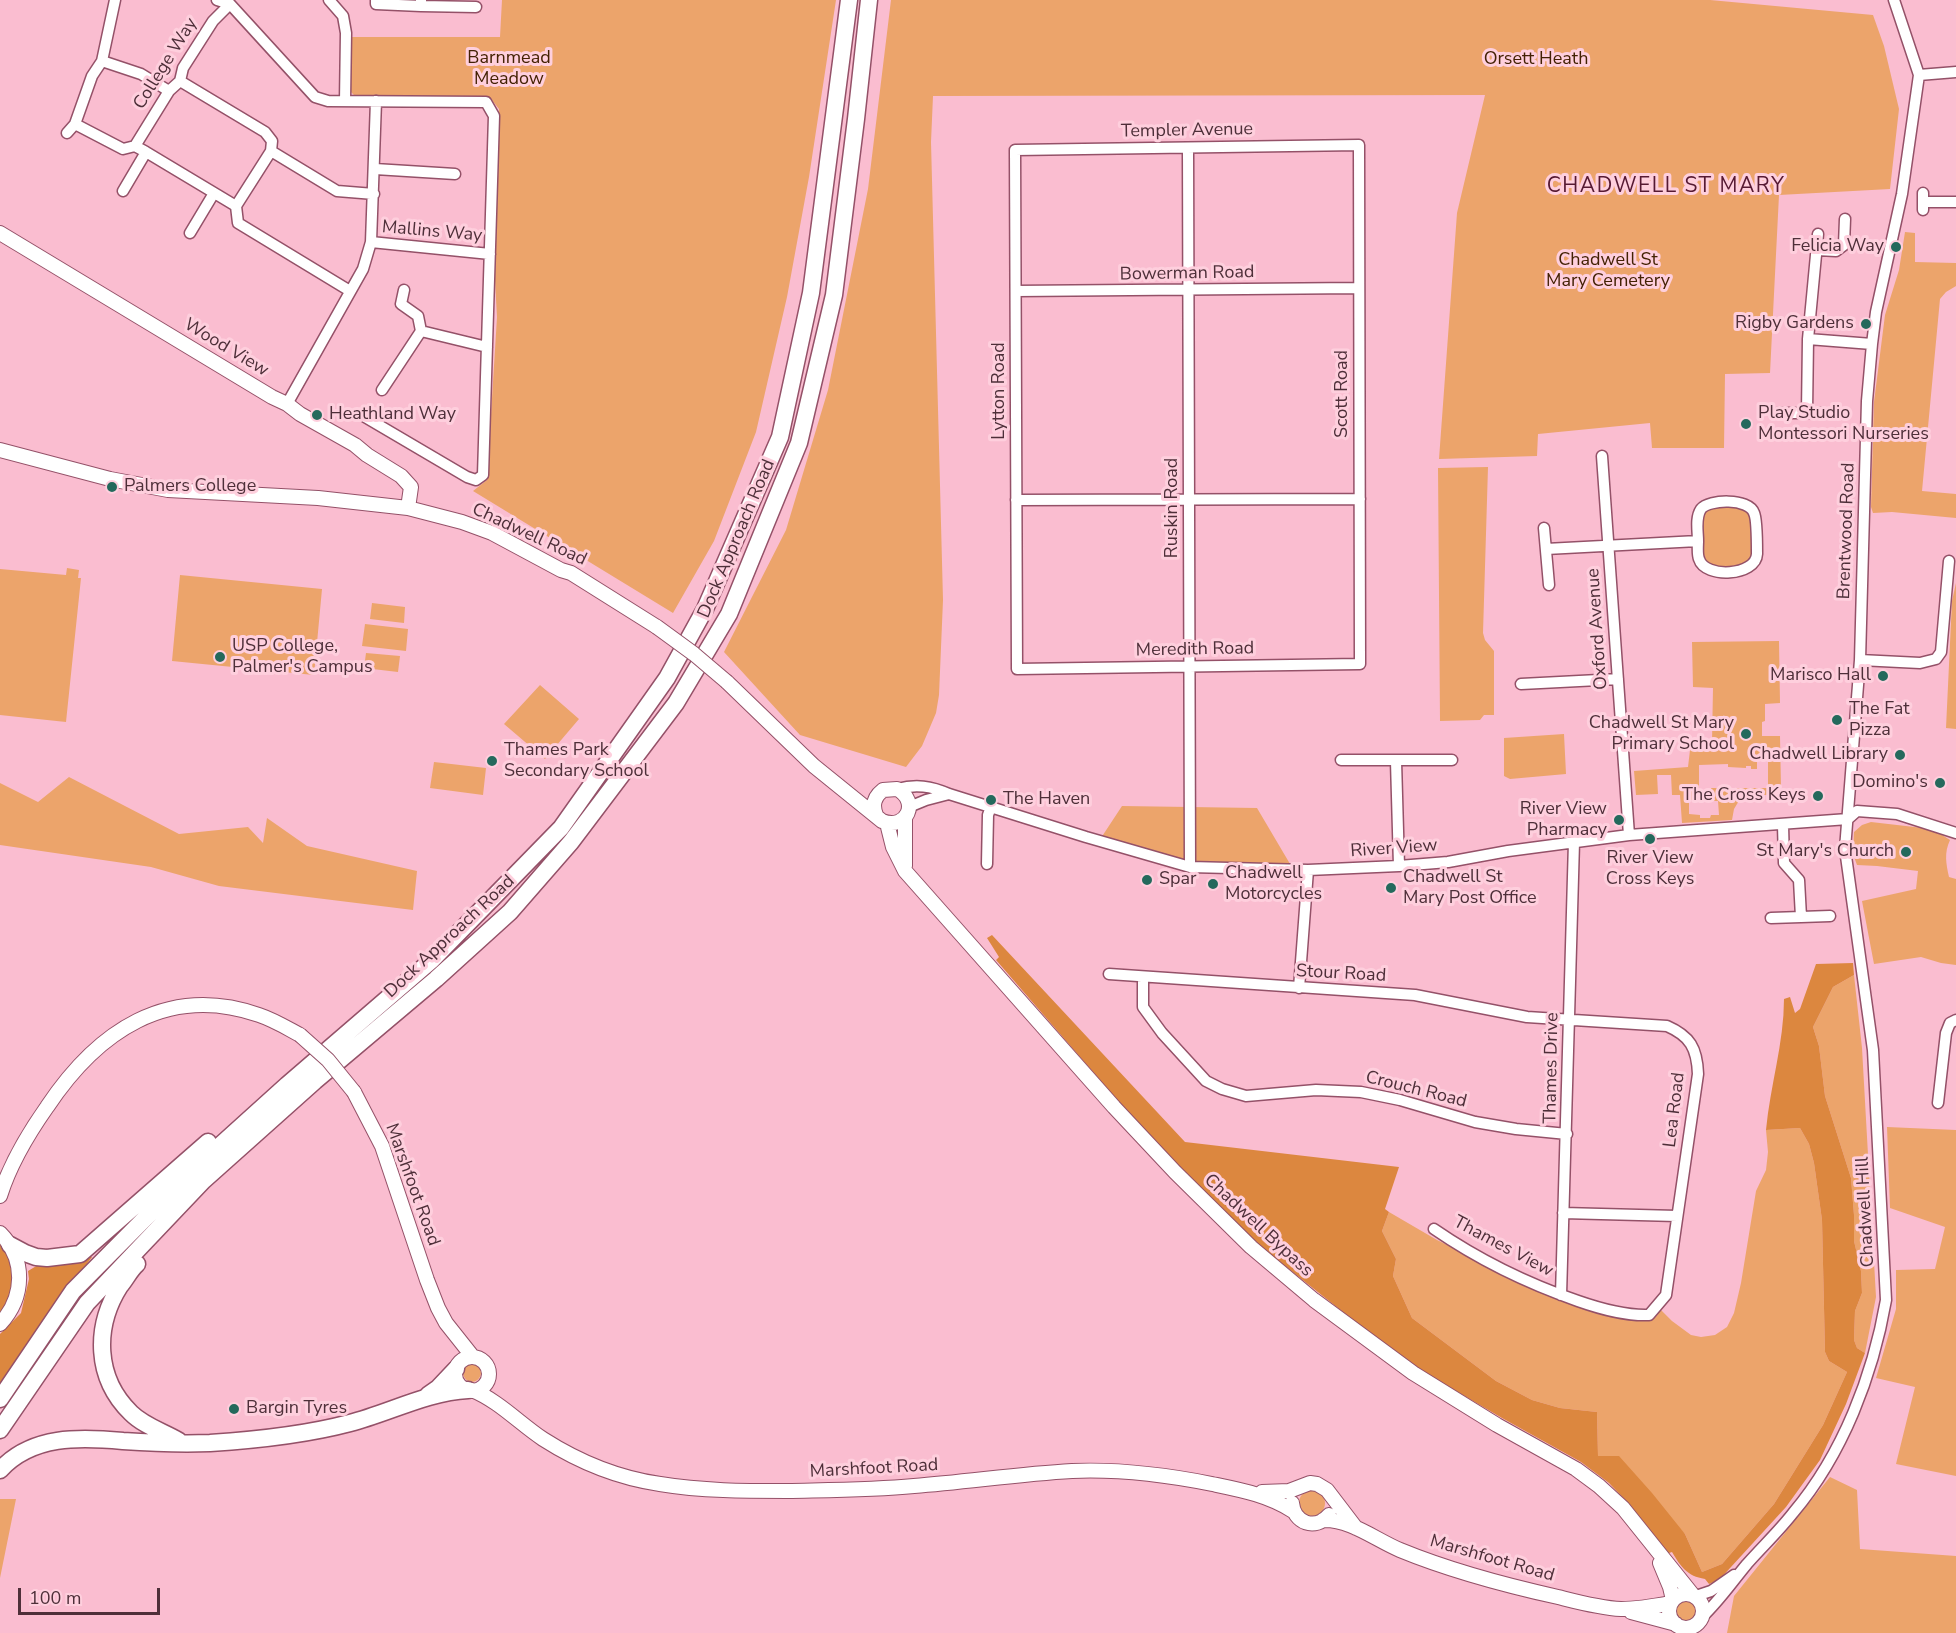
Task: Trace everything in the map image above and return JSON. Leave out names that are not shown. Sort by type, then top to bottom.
[{"type":"highway","name":"Dock Approach Road","points":[[0,1399],[73,1290],[194,1169],[432,960],[561,828],[667,678],[705,609],[780,436],[812,293],[849,0]]},
{"type":"highway","name":"Dock Approach Road","points":[[0,1430],[87,1303],[203,1181],[510,912],[570,842],[676,703],[729,614],[800,443],[834,295],[858,108],[869,0]]},
{"type":"highway","points":[[182,1443],[133,1415],[113,1390],[105,1371],[101,1347],[105,1318],[116,1294],[133,1267],[172,1231],[315,1081]]},
{"type":"highway","points":[[6,1239],[25,1253],[36,1257],[80,1254],[206,1143],[287,1085]]},
{"type":"highway","points":[[420,1400],[438,1388],[456,1368]]},
{"type":"highway","points":[[0,1470],[21,1454],[53,1441],[106,1439],[211,1443],[326,1429],[389,1412],[440,1393],[470,1390]]},
{"type":"main road","name":"Wood View","points":[[0,233],[287,404],[401,476],[411,487],[408,508]]},
{"type":"main road","name":"Chadwell Road","points":[[0,450],[110,479],[168,490],[318,498],[408,508],[492,532],[561,570],[571,573],[657,627],[694,654],[833,782],[881,819]]},
{"type":"main road","name":"Chadwell Road","points":[[833,782],[861,792],[879,793]]},
{"type":"main road","points":[[905,871],[907,812],[906,796],[897,789],[887,789],[879,793],[873,804],[881,819],[896,823],[907,812]]},
{"type":"main road","name":"Chadwell Bypass","points":[[881,819],[905,871],[1114,1107],[1175,1172],[1251,1247],[1314,1300],[1413,1373],[1497,1425],[1576,1469],[1623,1508],[1694,1595]]},
{"type":"main road","name":"Marshfoot Road","points":[[1,1189],[26,1140],[69,1077],[105,1042],[128,1025],[160,1010],[177,1006],[210,1004],[261,1015],[300,1035],[328,1060],[354,1092],[382,1146],[426,1280],[446,1323],[454,1349],[456,1368]]},
{"type":"main road","points":[[0,1225],[19,1268],[15,1303],[0,1324]]},
{"type":"main road","name":"Marshfoot Road","points":[[446,1323],[473,1357]]},
{"type":"main road","points":[[473,1357],[483,1361],[488,1373],[486,1383],[470,1390],[459,1384],[456,1368],[464,1359],[473,1357]]},
{"type":"main road","name":"Marshfoot Road","points":[[488,1373],[494,1388],[513,1416]]},
{"type":"main road","name":"Marshfoot Road","points":[[470,1390],[484,1395],[549,1442],[586,1463],[635,1480],[687,1488],[770,1491],[863,1490],[1015,1475],[1090,1471],[1143,1473],[1252,1492],[1272,1499],[1293,1511],[1305,1523],[1317,1523],[1323,1520],[1337,1521],[1400,1550],[1459,1572],[1512,1587],[1621,1609],[1679,1628]]},
{"type":"main road","name":"Marshfoot Road","points":[[1252,1492],[1279,1492],[1310,1483],[1317,1484],[1327,1490],[1358,1529]]},
{"type":"main road","points":[[1293,1511],[1292,1499],[1299,1488]]},
{"type":"main road","points":[[1323,1520],[1329,1515],[1332,1504],[1327,1490]]},
{"type":"main road","name":"Chadwell Bypass","points":[[1647,1537],[1664,1569],[1672,1601]]},
{"type":"main road","points":[[1682,1594],[1694,1595],[1703,1607],[1701,1623],[1690,1628],[1679,1628],[1670,1614],[1672,1601],[1682,1594]]},
{"type":"main road","name":"Marshfoot Road","points":[[1621,1609],[1649,1607],[1672,1601]]},
{"type":"street","points":[[115,0],[102,61],[92,76],[71,129],[123,149],[135,146],[236,206]]},
{"type":"street","points":[[217,0],[230,4],[315,97],[345,101],[486,102],[494,116],[483,475],[476,480],[467,477],[365,417]]},
{"type":"street","points":[[329,0],[343,16],[346,33],[345,101]]},
{"type":"street","points":[[376,0],[376,4],[421,3],[476,7]]},
{"type":"street","name":"Brentwood Road","points":[[1848,819],[1860,660],[1867,401],[1872,344],[1876,312],[1902,194],[1919,75],[1894,0]]},
{"type":"street","name":"College Way","points":[[135,146],[169,91],[180,81],[183,68],[213,21],[230,4]]},
{"type":"street","points":[[102,61],[141,74],[169,91]]},
{"type":"street","points":[[1919,75],[1956,72]]},
{"type":"street","points":[[180,81],[266,132],[272,141],[271,152],[236,206],[238,223],[350,291]]},
{"type":"street","points":[[287,404],[363,269],[371,242],[376,101]]},
{"type":"street","name":"Templer Avenue","points":[[1016,150],[1359,145]]},
{"type":"street","name":"Scott Road","points":[[1345,664],[1360,664],[1359,145]]},
{"type":"street","name":"Ruskin Road","points":[[1188,148],[1190,867]]},
{"type":"street","name":"Lytton Road","points":[[1016,150],[1017,632]]},
{"type":"street","points":[[123,191],[146,152]]},
{"type":"street","points":[[271,152],[337,191],[374,194]]},
{"type":"street","points":[[375,169],[455,174]]},
{"type":"street","points":[[190,233],[214,193]]},
{"type":"street","points":[[1923,202],[1956,201]]},
{"type":"street","points":[[1817,250],[1836,251],[1844,245],[1845,219]]},
{"type":"street","points":[[1807,412],[1808,339],[1818,234]]},
{"type":"street","name":"Mallins Way","points":[[371,242],[490,254]]},
{"type":"street","name":"Bowerman Road","points":[[1016,291],[1359,288]]},
{"type":"street","points":[[382,390],[422,331],[418,316],[401,304],[404,290]]},
{"type":"street","points":[[422,331],[487,347]]},
{"type":"street","points":[[1808,339],[1872,344]]},
{"type":"street","points":[[1778,413],[1822,413]]},
{"type":"street","name":"Oxford Avenue","points":[[1602,456],[1629,835]]},
{"type":"street","points":[[1016,500],[1360,499]]},
{"type":"street","points":[[1739,502],[1749,506],[1754,512],[1757,557],[1754,565],[1747,570],[1714,573],[1704,568],[1698,559],[1698,541],[1697,515],[1703,507],[1711,503],[1739,502]]},
{"type":"street","points":[[1544,528],[1549,585]]},
{"type":"street","points":[[1546,549],[1698,541]]},
{"type":"street","points":[[1860,660],[1920,663],[1936,660],[1941,651],[1948,561]]},
{"type":"street","name":"Meredith Road","points":[[1017,632],[1017,669],[1345,664]]},
{"type":"street","points":[[1521,684],[1618,679]]},
{"type":"street","points":[[1341,760],[1452,760]]},
{"type":"street","points":[[1396,761],[1399,866]]},
{"type":"street","name":"River View","points":[[897,789],[909,785],[935,787],[949,794],[1086,837],[1190,867],[1308,870],[1448,862],[1508,851],[1629,835],[1848,819],[1857,811],[1898,814],[1956,833]]},
{"type":"street","points":[[907,812],[926,800],[949,794]]},
{"type":"street","points":[[984,858],[988,815],[991,807]]},
{"type":"street","name":"Chadwell Hill","points":[[1701,1623],[1746,1565],[1794,1513],[1836,1448],[1856,1405],[1874,1353],[1886,1300],[1873,1050],[1845,849],[1848,819]]},
{"type":"street","points":[[1783,825],[1784,863],[1799,880],[1801,917]]},
{"type":"street","name":"Thames Drive","points":[[1561,1295],[1574,842]]},
{"type":"street","points":[[1299,988],[1308,870]]},
{"type":"street","points":[[1771,918],[1830,916]]},
{"type":"street","name":"Stour Road","points":[[1109,974],[1414,995],[1527,1017],[1570,1020]]},
{"type":"street","name":"Crouch Road","points":[[1143,977],[1143,1007],[1162,1033],[1206,1081],[1222,1089],[1246,1096],[1316,1090],[1361,1092],[1400,1100],[1475,1122],[1567,1134]]},
{"type":"street","name":"Lea Road","points":[[1570,1020],[1667,1026],[1681,1032],[1693,1048],[1697,1060],[1698,1074],[1666,1295],[1657,1306]]},
{"type":"street","points":[[1938,1103],[1946,1033],[1950,1023],[1956,1020]]},
{"type":"street","points":[[1563,1213],[1677,1216]]},
{"type":"street","name":"Thames View","points":[[1434,1229],[1466,1250],[1531,1284],[1561,1295],[1633,1316],[1650,1315],[1657,1306]]},
{"type":"street","name":"Chadwell Hill","points":[[1694,1595],[1711,1591],[1746,1565]]},
{"type":"green space","name":"Barnmead Meadow","points":[[502,0],[836,0],[809,177],[787,297],[756,432],[714,541],[673,613],[473,491],[487,480],[497,317],[494,263],[499,109],[491,99],[355,96],[349,90],[352,37],[500,37]]},
{"type":"green space","points":[[891,0],[1710,0],[1873,15],[1884,46],[1899,109],[1890,189],[1779,195],[1770,373],[1725,374],[1724,448],[1652,448],[1650,423],[1538,434],[1537,456],[1439,459],[1457,213],[1485,95],[933,96],[931,142],[943,600],[939,695],[936,713],[922,746],[906,767],[800,735],[724,652],[786,530],[828,390],[868,189]]},
{"type":"green space","points":[[1905,232],[1915,233],[1915,262],[1956,263],[1956,286],[1940,299],[1922,491],[1956,494],[1956,518],[1892,512],[1873,513],[1871,507],[1874,402],[1885,315],[1899,270]]},
{"type":"green space","points":[[1488,467],[1483,633],[1485,640],[1494,651],[1494,715],[1484,715],[1480,720],[1440,721],[1438,468]]},
{"type":"green space","points":[[1739,502],[1754,512],[1754,565],[1714,573],[1699,559],[1703,507]]},
{"type":"green space","points":[[67,568],[79,570],[78,578],[81,578],[66,722],[0,715],[0,569],[66,575]]},
{"type":"green space","points":[[180,575],[322,589],[314,675],[172,661]]},
{"type":"green space","points":[[1956,583],[1956,729],[1946,728],[1952,601]]},
{"type":"green space","points":[[372,603],[405,607],[404,623],[370,619]]},
{"type":"green space","points":[[365,624],[408,629],[406,651],[362,646]]},
{"type":"green space","name":"Chadwell St Mary Primary School","points":[[1779,641],[1780,703],[1765,704],[1762,736],[1780,736],[1781,788],[1778,793],[1740,799],[1734,809],[1732,820],[1682,823],[1680,795],[1672,795],[1671,775],[1657,775],[1658,794],[1636,795],[1634,771],[1688,767],[1690,750],[1710,748],[1713,688],[1693,687],[1692,642]],"holes":[[[1757,760],[1768,760],[1768,788],[1711,788],[1711,801],[1718,801],[1719,815],[1700,818],[1700,815],[1689,814],[1689,800],[1699,800],[1699,765],[1728,764],[1728,767],[1751,766],[1751,769],[1757,769]]]},
{"type":"green space","points":[[366,653],[400,656],[398,672],[364,668]]},
{"type":"green space","points":[[540,685],[579,719],[545,759],[504,724]]},
{"type":"green space","points":[[1564,734],[1566,774],[1510,779],[1504,776],[1504,738]]},
{"type":"green space","points":[[434,762],[486,768],[483,795],[430,788]]},
{"type":"green space","points":[[69,777],[179,834],[248,827],[263,843],[267,818],[307,846],[417,871],[413,910],[219,886],[151,867],[0,845],[0,783],[38,802]]},
{"type":"green space","points":[[1122,806],[1257,808],[1293,869],[1190,867],[1099,841]]},
{"type":"green space","points":[[1871,822],[1923,828],[1939,833],[1950,840],[1946,858],[1949,877],[1956,879],[1956,965],[1921,957],[1874,964],[1862,901],[1916,889],[1918,871],[1857,865],[1853,854],[1854,832],[1862,825]]},
{"type":"green space","points":[[1854,975],[1862,1048],[1876,1297],[1865,1353],[1857,1348],[1854,1340],[1855,1311],[1862,1293],[1861,1271],[1854,1241],[1851,1178],[1825,1096],[1819,1046],[1813,1027],[1833,987]]},
{"type":"green space","points":[[1887,1127],[1956,1130],[1956,1476],[1896,1464],[1915,1387],[1876,1378],[1896,1309],[1896,1270],[1935,1269],[1945,1227],[1890,1208]]},
{"type":"green space","points":[[1800,1128],[1809,1144],[1814,1163],[1822,1220],[1825,1352],[1829,1361],[1847,1372],[1823,1425],[1774,1504],[1722,1564],[1702,1572],[1685,1534],[1598,1456],[1597,1412],[1560,1408],[1532,1400],[1496,1381],[1412,1318],[1393,1276],[1396,1259],[1382,1231],[1389,1212],[1437,1240],[1492,1267],[1633,1316],[1657,1306],[1691,1335],[1701,1337],[1715,1335],[1727,1327],[1734,1313],[1756,1191],[1766,1170],[1768,1152],[1766,1130]]},
{"type":"green space","points":[[472,1364],[478,1367],[481,1373],[478,1379],[472,1382],[466,1379],[463,1373],[466,1367]]},
{"type":"green space","points":[[1830,1477],[1857,1490],[1860,1549],[1956,1556],[1956,1633],[1727,1633],[1734,1596]]},
{"type":"green space","points":[[1312,1490],[1321,1494],[1325,1503],[1321,1512],[1312,1516],[1303,1512],[1299,1503],[1303,1494]]},
{"type":"green space","points":[[0,1499],[16,1499],[0,1578]]},
{"type":"green space","points":[[1686,1601],[1693,1604],[1696,1611],[1693,1618],[1686,1621],[1679,1618],[1676,1611],[1679,1604]]},
{"type":"shaded area","points":[[992,935],[1185,1142],[1399,1167],[1385,1209],[1389,1212],[1382,1231],[1396,1259],[1393,1276],[1412,1318],[1496,1381],[1532,1400],[1560,1408],[1597,1412],[1598,1456],[1619,1456],[1685,1534],[1702,1572],[1722,1564],[1774,1504],[1823,1425],[1847,1372],[1829,1361],[1825,1352],[1822,1220],[1809,1144],[1800,1128],[1766,1130],[1782,1032],[1784,999],[1790,997],[1795,1013],[1800,1009],[1816,964],[1853,963],[1854,975],[1833,987],[1813,1027],[1819,1046],[1825,1096],[1851,1178],[1854,1241],[1861,1271],[1862,1293],[1855,1311],[1854,1340],[1857,1348],[1865,1353],[1846,1404],[1820,1460],[1786,1507],[1720,1579],[1709,1584],[1705,1579],[1689,1573],[1672,1552],[1666,1554],[1631,1506],[1609,1483],[1581,1462],[1417,1368],[1256,1243],[1181,1169],[1119,1102],[996,960],[999,957],[987,938]]},
{"type":"shaded area","points":[[0,1243],[9,1261],[12,1278],[9,1296],[0,1313]]},
{"type":"shaded area","points":[[84,1253],[92,1257],[0,1387],[0,1334],[21,1313],[29,1279],[28,1271],[43,1262]]},
{"type":"place","name":"Felicia Way","points":[[1896,247]]},
{"type":"place","name":"Rigby Gardens","points":[[1866,324]]},
{"type":"place","name":"Heathland Way","points":[[317,415]]},
{"type":"place","name":"Play Studio Montessori Nurseries","points":[[1746,424]]},
{"type":"place","name":"Palmers College","points":[[112,487]]},
{"type":"place","name":"USP College, Palmer's Campus","points":[[220,657]]},
{"type":"place","name":"Marisco Hall","points":[[1883,676]]},
{"type":"place","name":"The Fat Pizza","points":[[1837,720]]},
{"type":"place","name":"Chadwell St Mary Primary School","points":[[1746,734]]},
{"type":"place","name":"Chadwell Library","points":[[1900,755]]},
{"type":"place","name":"Thames Park Secondary School","points":[[492,761]]},
{"type":"place","name":"Domino's","points":[[1940,783]]},
{"type":"place","name":"The Cross Keys","points":[[1818,796]]},
{"type":"place","name":"The Haven","points":[[991,800]]},
{"type":"place","name":"River View Pharmacy","points":[[1619,820]]},
{"type":"place","name":"River View Cross Keys","points":[[1650,839]]},
{"type":"place","name":"St Mary's Church","points":[[1906,852]]},
{"type":"place","name":"Spar","points":[[1147,880]]},
{"type":"place","name":"Chadwell Motorcycles","points":[[1213,884]]},
{"type":"place","name":"Chadwell St Mary Post Office","points":[[1391,888]]},
{"type":"place","name":"Bargin Tyres","points":[[234,1409]]},
{"type":"district","name":"CHADWELL ST MARY","points":[[1666,187]]},
{"type":"park label","name":"Orsett Heath","points":[[1536,60]]},
{"type":"park label","name":"Chadwell St Mary Cemetery","points":[[1608,271]]}]
